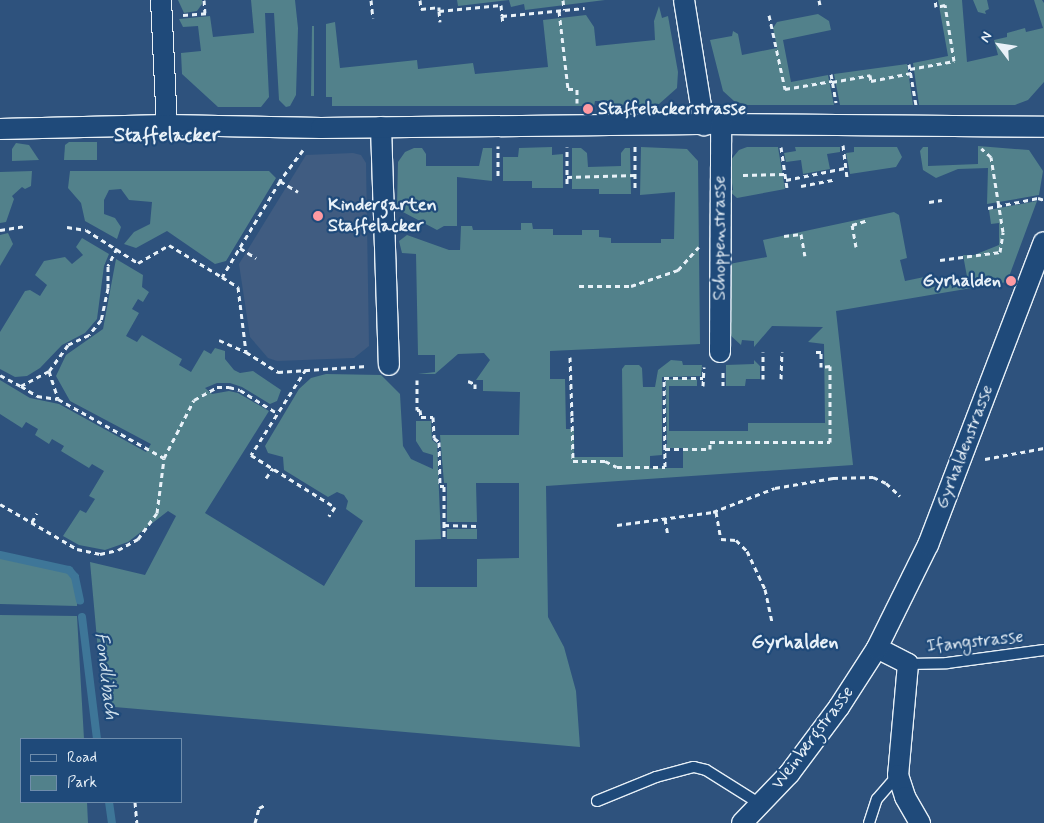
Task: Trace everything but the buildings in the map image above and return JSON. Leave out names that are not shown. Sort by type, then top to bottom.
[{"type":"street","points":[[161,0],[167,125]]},
{"type":"street","name":"Schoppenstrasse","points":[[684,0],[712,124],[720,175],[720,352]]},
{"type":"street","points":[[0,129],[167,125],[321,128],[712,124],[1044,127]]},
{"type":"street","points":[[382,127],[389,365]]},
{"type":"street","name":"Gyrhaldenstrasse","points":[[877,648],[928,546],[1044,242]]},
{"type":"street","points":[[877,648],[908,664],[898,775],[904,798],[920,823]]},
{"type":"street","name":"Weinbergstrasse","points":[[742,823],[795,767],[877,648]]},
{"type":"lane","name":"Ifangstrasse","points":[[908,664],[947,663],[1044,650]]},
{"type":"lane","points":[[597,801],[656,777],[694,767],[706,770],[760,804]]},
{"type":"lane","points":[[869,823],[877,799],[898,775]]},
{"type":"path","points":[[204,0],[205,13]]},
{"type":"path","points":[[371,0],[373,18]]},
{"type":"path","points":[[420,0],[420,9],[439,7],[440,22]]},
{"type":"path","points":[[563,0],[564,10]]},
{"type":"path","points":[[820,0],[820,5]]},
{"type":"path","points":[[769,15],[785,90],[870,76],[871,81],[954,61],[945,5],[936,7],[935,0]]},
{"type":"path","points":[[439,11],[501,5],[503,24]]},
{"type":"path","points":[[502,16],[585,8]]},
{"type":"path","points":[[559,11],[568,89],[577,90],[567,184]]},
{"type":"path","points":[[909,64],[915,100]]},
{"type":"path","points":[[830,74],[836,101]]},
{"type":"path","points":[[777,125],[787,188]]},
{"type":"path","points":[[498,126],[498,176]]},
{"type":"path","points":[[635,126],[636,190]]},
{"type":"path","points":[[843,126],[847,177]]},
{"type":"path","points":[[940,260],[1000,252],[1003,232],[996,206],[991,157],[982,151],[981,127]]},
{"type":"path","points":[[222,277],[280,181],[321,128]]},
{"type":"path","points":[[786,180],[845,168]]},
{"type":"path","points":[[720,175],[785,174]]},
{"type":"path","points":[[816,174],[818,180]]},
{"type":"path","points":[[567,177],[636,175]]},
{"type":"path","points":[[802,186],[818,180],[833,180]]},
{"type":"path","points":[[280,181],[298,192]]},
{"type":"path","points":[[988,208],[1038,198],[1044,200]]},
{"type":"path","points":[[929,202],[942,200]]},
{"type":"path","points":[[856,247],[852,224],[868,220]]},
{"type":"path","points":[[0,230],[24,226]]},
{"type":"path","points":[[67,227],[86,230],[138,262],[169,245],[238,287],[246,352]]},
{"type":"path","points":[[784,236],[801,234],[805,256]]},
{"type":"path","points":[[580,286],[631,286],[678,270],[700,246],[719,246]]},
{"type":"path","points":[[21,386],[49,371],[68,345],[88,336],[101,320],[108,288],[108,266],[116,248]]},
{"type":"path","points":[[240,248],[256,258]]},
{"type":"path","points":[[219,340],[246,352],[278,372],[389,365]]},
{"type":"path","points":[[763,352],[763,379]]},
{"type":"path","points":[[781,379],[782,352]]},
{"type":"path","points":[[665,450],[710,449],[710,442],[830,442],[830,366],[821,367],[821,352],[813,352]]},
{"type":"path","points":[[570,358],[573,417],[572,461],[605,461],[617,467],[665,467],[664,378],[703,378]]},
{"type":"path","points":[[306,369],[251,455],[335,507],[329,516]]},
{"type":"path","points":[[49,371],[58,399]]},
{"type":"path","points":[[0,375],[37,396],[58,399],[164,458]]},
{"type":"path","points":[[417,380],[417,410],[420,410],[421,417],[434,417],[434,438],[439,442],[444,539]]},
{"type":"path","points":[[468,381],[475,384],[475,391]]},
{"type":"path","points":[[0,504],[90,553],[100,554],[128,546],[138,539],[157,513],[164,458],[194,400],[217,387],[240,390],[277,413]]},
{"type":"path","points":[[963,452],[981,459],[1044,448]]},
{"type":"path","points":[[266,478],[273,468]]},
{"type":"path","points":[[618,525],[716,512],[775,488],[833,478],[873,477],[886,483],[900,496]]},
{"type":"path","points":[[716,512],[721,539],[736,540],[747,551],[765,589],[772,622]]},
{"type":"path","points":[[32,522],[37,513]]},
{"type":"path","points":[[665,519],[668,536]]},
{"type":"path","points":[[444,525],[476,526]]},
{"type":"path","points":[[134,803],[137,823]]},
{"type":"path","points":[[255,823],[260,808],[265,805]]},
{"type":"shaded area","name":"Kindergarten Staffelacker","points":[[353,153],[361,155],[366,163],[369,346],[354,358],[277,361],[268,358],[250,337],[239,264],[306,155]]},
{"type":"green space","points":[[178,0],[202,0],[202,4],[197,11],[184,13]]},
{"type":"green space","points":[[251,0],[295,0],[298,28],[296,95],[290,106],[286,107],[279,100],[274,13],[265,13],[269,97],[261,107],[218,107],[182,74],[181,53],[201,51],[198,26],[183,27],[179,19],[210,16],[213,37],[254,33]]},
{"type":"green space","points":[[457,0],[509,0],[458,6]]},
{"type":"green space","points":[[509,0],[605,0],[525,10],[524,4],[511,7]]},
{"type":"green space","points":[[938,0],[962,0],[967,62],[998,55],[994,40],[1007,37],[1007,33],[1025,28],[1026,32],[1043,28],[1034,0],[1042,0],[1044,3],[1044,82],[1028,100],[1015,105],[919,105],[913,63],[948,56]]},
{"type":"green space","points":[[973,0],[987,0],[989,9],[985,11],[986,14],[978,12]]},
{"type":"green space","points":[[659,6],[662,18],[668,16],[678,72],[677,88],[659,104],[610,105],[610,101],[595,101],[594,106],[332,106],[332,97],[326,97],[326,24],[335,22],[340,68],[417,60],[418,69],[473,63],[475,74],[548,67],[543,20],[586,15],[594,27],[596,46],[655,40],[654,21]]},
{"type":"green space","points":[[818,14],[829,21],[831,30],[783,40],[791,82],[828,75],[834,105],[747,105],[734,101],[723,91],[710,40],[732,36],[733,31],[738,34],[742,55],[777,48],[773,28],[777,22]]},
{"type":"green space","points":[[312,26],[314,26],[314,96],[311,96]]},
{"type":"green space","points":[[907,64],[913,105],[840,105],[834,74]]},
{"type":"green space","points":[[69,142],[97,142],[97,160],[64,160],[65,145]]},
{"type":"green space","points":[[16,143],[29,145],[39,160],[12,161],[12,149]]},
{"type":"green space","points":[[978,146],[1029,150],[1043,171],[1039,195],[987,204],[988,168],[958,169],[936,178],[923,170],[920,151],[923,147],[928,147],[928,166],[978,164]]},
{"type":"green space","points":[[552,147],[552,155],[563,154],[563,188],[532,188],[532,181],[503,181],[503,157],[518,157],[519,148]]},
{"type":"green space","points":[[641,147],[687,149],[698,161],[700,344],[550,351],[550,379],[565,379],[566,429],[574,429],[574,457],[623,457],[622,369],[625,365],[639,365],[642,368],[643,387],[655,387],[658,370],[671,360],[682,361],[683,365],[702,365],[701,376],[662,377],[662,455],[650,456],[650,468],[683,468],[683,448],[667,448],[666,379],[697,379],[697,386],[669,386],[669,431],[748,431],[748,423],[825,423],[824,344],[808,342],[823,327],[772,326],[754,347],[754,341],[742,340],[741,345],[730,335],[729,264],[767,257],[763,240],[894,212],[899,215],[907,258],[900,260],[905,281],[929,276],[932,287],[968,282],[963,255],[974,255],[999,245],[999,223],[991,224],[989,210],[1037,201],[1007,282],[836,311],[853,465],[546,486],[548,617],[564,647],[576,691],[580,747],[103,706],[90,562],[145,575],[176,516],[168,511],[128,542],[105,550],[79,545],[63,536],[80,510],[86,513],[95,499],[89,496],[104,471],[92,464],[89,468],[61,451],[64,446],[52,439],[49,444],[35,435],[38,429],[26,422],[22,428],[0,414],[0,380],[30,398],[59,404],[146,452],[151,444],[70,401],[56,376],[66,355],[103,329],[116,259],[143,275],[142,287],[149,292],[143,302],[138,299],[132,309],[139,313],[126,336],[137,342],[142,335],[182,359],[179,365],[191,372],[204,350],[211,354],[215,348],[225,351],[225,359],[234,370],[240,373],[253,371],[281,390],[277,401],[270,404],[242,387],[230,383],[217,383],[205,388],[212,394],[229,391],[238,393],[269,411],[205,513],[324,586],[363,521],[346,509],[348,501],[344,495],[337,492],[328,497],[284,470],[283,457],[268,453],[265,446],[299,389],[311,378],[326,374],[381,375],[400,394],[403,446],[411,459],[433,469],[433,455],[423,452],[416,441],[416,421],[431,421],[432,440],[437,444],[441,539],[415,540],[415,587],[477,587],[477,559],[519,558],[519,483],[476,483],[477,522],[447,522],[447,483],[444,483],[440,435],[519,435],[520,392],[483,391],[483,380],[476,380],[490,360],[484,353],[458,354],[435,374],[418,374],[435,372],[435,355],[418,355],[416,254],[402,253],[399,241],[407,235],[449,250],[460,250],[461,226],[472,226],[473,230],[521,230],[521,223],[532,223],[533,229],[553,229],[553,235],[582,235],[582,230],[599,230],[599,237],[611,238],[611,243],[661,243],[661,239],[674,239],[675,192],[640,195]]},
{"type":"green space","points":[[747,147],[778,147],[785,189],[737,198],[729,191],[733,190],[729,162],[739,150]]},
{"type":"green space","points":[[795,147],[840,147],[840,152],[827,154],[830,169],[803,174],[801,160],[786,162],[784,153],[796,151]]},
{"type":"green space","points":[[854,147],[897,147],[902,157],[896,167],[850,174],[846,153],[854,152]]},
{"type":"green space","points":[[414,148],[422,148],[426,154],[426,166],[479,166],[483,148],[492,148],[492,181],[457,177],[457,226],[444,226],[437,230],[401,211],[397,205],[398,162],[405,152]]},
{"type":"green space","points":[[572,148],[581,148],[587,153],[588,167],[621,166],[621,153],[625,148],[630,148],[631,194],[599,194],[599,189],[572,189]]},
{"type":"green space","points":[[32,171],[31,186],[25,189],[22,187],[12,196],[14,199],[6,222],[0,223],[0,172]]},
{"type":"green space","points":[[70,171],[269,171],[276,178],[226,261],[215,264],[167,231],[136,248],[124,244],[134,232],[150,224],[152,202],[129,200],[121,189],[109,190],[104,200],[104,214],[115,218],[121,227],[117,239],[85,221],[81,203],[68,188]]},
{"type":"green space","points":[[8,233],[13,244],[0,266],[0,235]]},
{"type":"green space","points":[[82,238],[109,254],[104,266],[97,319],[85,333],[62,345],[40,368],[27,376],[15,377],[0,369],[0,332],[25,291],[30,290],[40,296],[47,285],[35,275],[44,261],[65,257],[72,264],[83,255],[76,247]]},
{"type":"green space","points":[[754,360],[760,366],[760,379],[746,379],[745,386],[726,386],[726,365],[754,364]]},
{"type":"green space","points":[[447,529],[477,529],[477,539],[447,539]]},
{"type":"green space","points":[[0,558],[79,575],[77,606],[0,604]]},
{"type":"green space","points":[[0,615],[77,616],[84,738],[20,738],[20,803],[87,803],[88,823],[0,823]]},
{"type":"waterway","name":"Fondlibach","points":[[0,555],[69,570],[75,577],[80,600]]},
{"type":"waterway","name":"Fondlibach","points":[[82,617],[97,738]]},
{"type":"waterway","name":"Fondlibach","points":[[109,803],[112,823]]},
{"type":"place","name":"Staffelackerstrasse","points":[[588,109]]},
{"type":"place","name":"Kindergarten Staffelacker","points":[[318,216]]},
{"type":"place","name":"Gyrhalden","points":[[1011,281]]},
{"type":"district","name":"Staffelacker","points":[[167,135]]},
{"type":"district","name":"Gyrhalden","points":[[795,642]]}]
